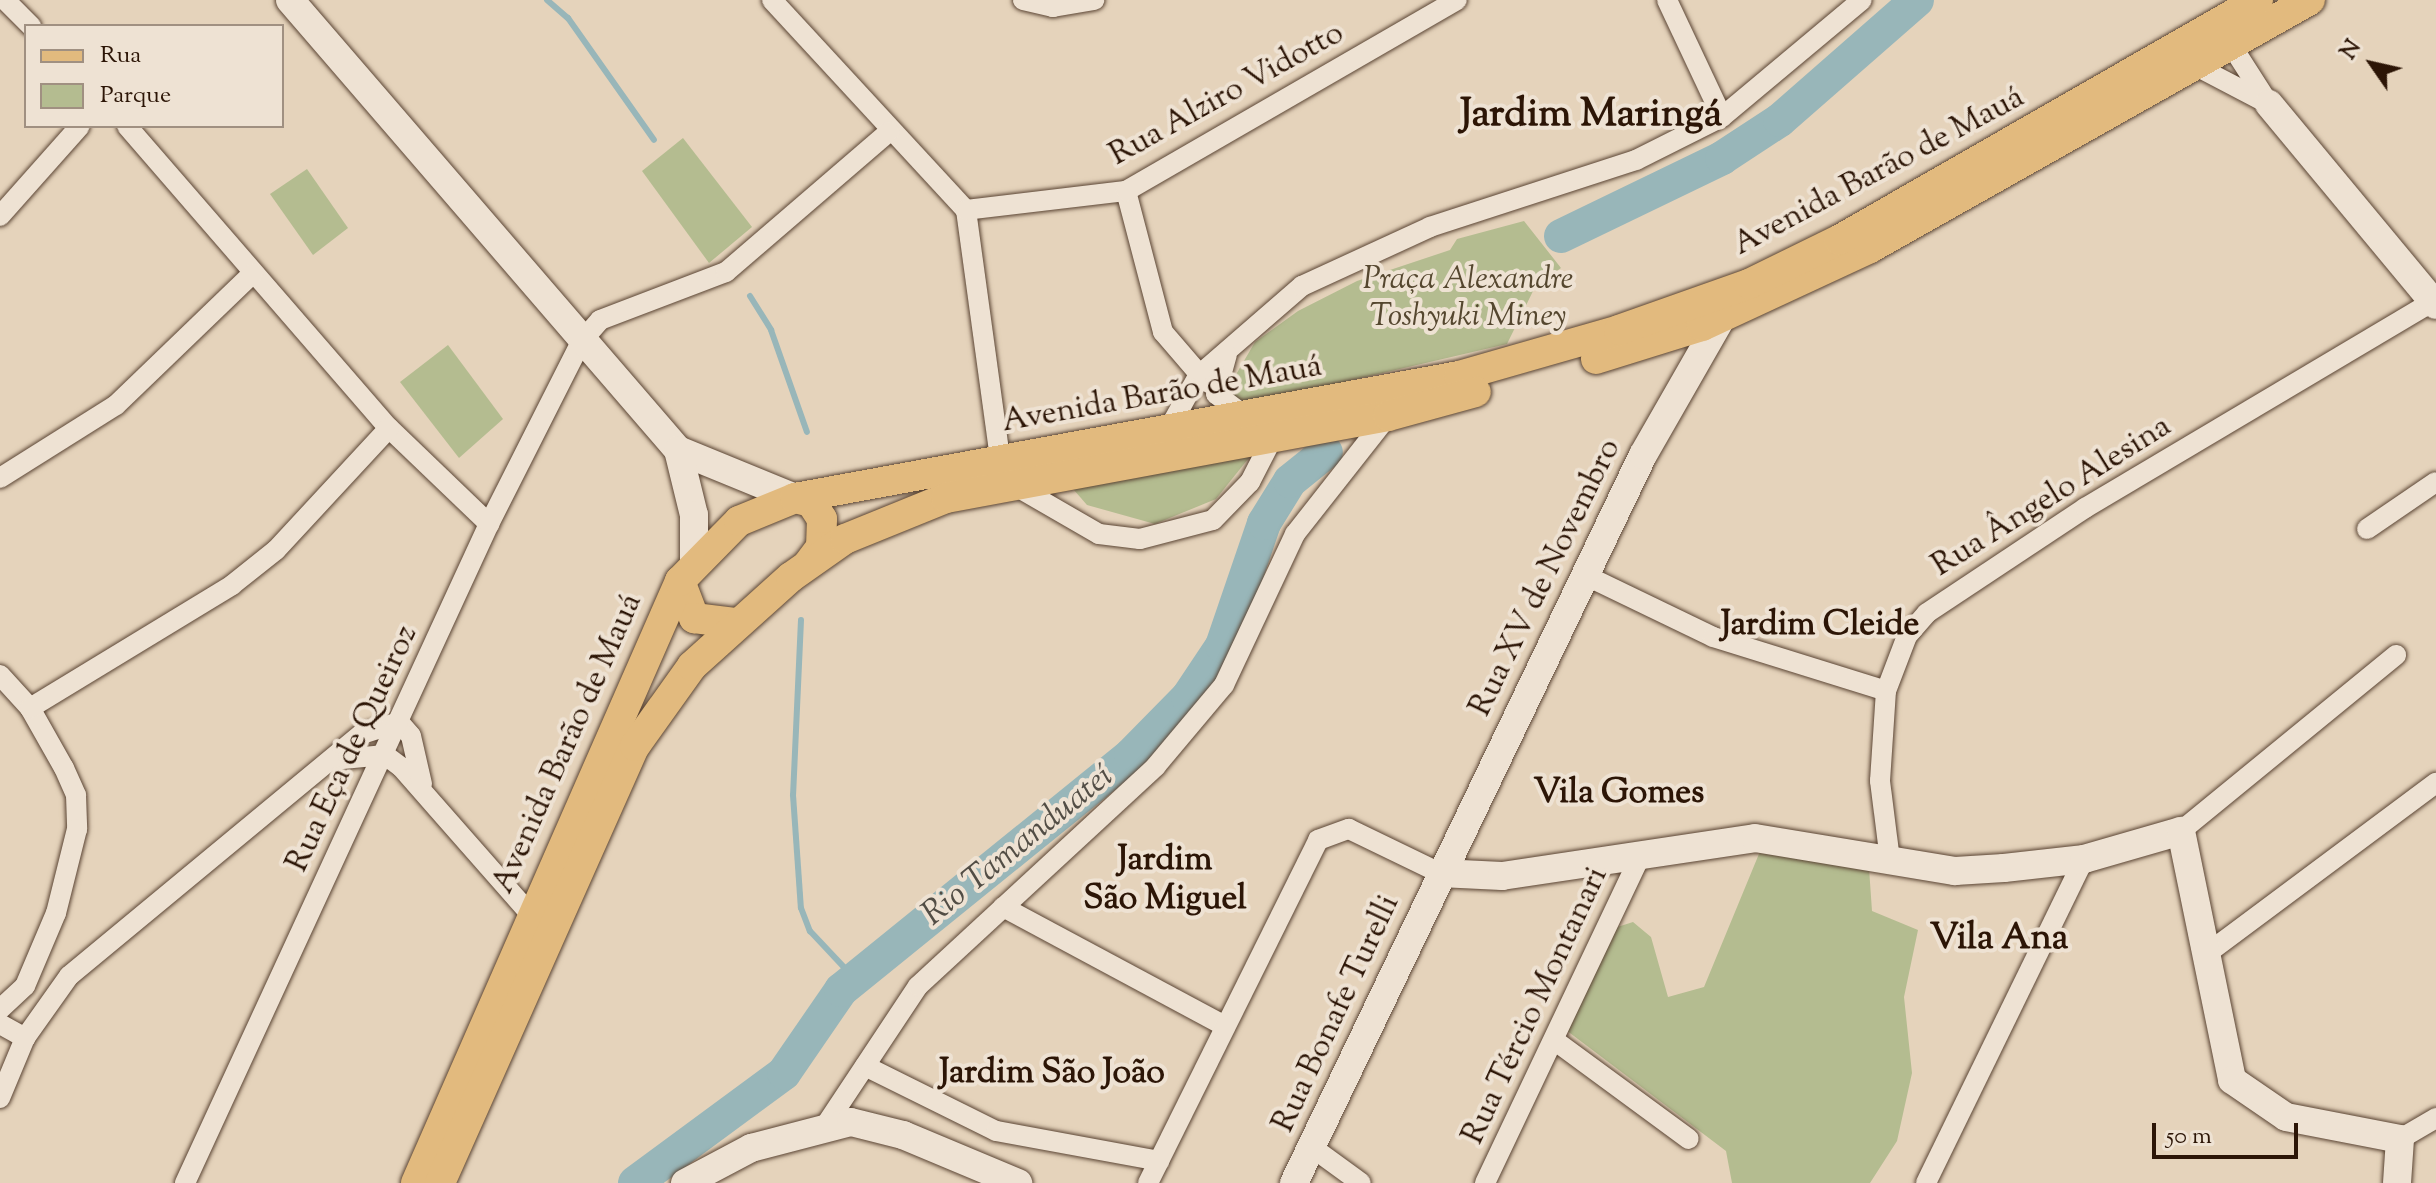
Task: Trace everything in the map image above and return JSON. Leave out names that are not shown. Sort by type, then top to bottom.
[{"type":"main road","name":"Avenida Barão de Mauá","points":[[440,1183],[635,746],[692,666],[735,623],[807,565],[886,519],[1007,472],[1167,432],[1388,416],[1546,375],[1722,317],[1870,248],[2196,66],[2258,0]]},
{"type":"main road","name":"Avenida Barão de Mauá","points":[[416,1183],[687,571],[739,521],[795,498],[1007,472],[1263,427],[1536,356],[1749,284],[2224,35],[2310,0]]},
{"type":"main road","points":[[795,498],[811,502],[822,519],[821,547],[807,565]]},
{"type":"main road","points":[[687,571],[694,618],[735,623]]},
{"type":"street","points":[[5,0],[29,24]]},
{"type":"street","points":[[290,0],[581,342],[678,450],[795,498]]},
{"type":"street","points":[[772,0],[889,132],[966,210],[1007,472],[1099,534],[1166,536],[1213,520],[1235,501],[1263,427],[1205,382],[1163,332],[1126,191]]},
{"type":"street","points":[[1023,0],[1053,7],[1094,0]]},
{"type":"street","name":"Rua Alziro Vidotto","points":[[966,210],[1126,191],[1457,0]]},
{"type":"street","points":[[1667,0],[1722,117]]},
{"type":"street","points":[[1167,432],[1172,410],[1205,382],[1266,311],[1361,257],[1430,227],[1579,183],[1722,117],[1862,0]]},
{"type":"street","points":[[2224,35],[2269,104],[2434,303]]},
{"type":"street","points":[[2196,66],[2269,104]]},
{"type":"street","points":[[0,216],[78,128]]},
{"type":"street","points":[[129,128],[389,428],[489,524]]},
{"type":"street","points":[[581,342],[600,320],[726,272],[889,132]]},
{"type":"street","points":[[0,478],[116,405],[253,273]]},
{"type":"street","name":"Rua Ângelo Alesina","points":[[1890,860],[1880,781],[1886,691],[1907,636],[1965,586],[2434,303]]},
{"type":"street","name":"Rua XV de Novembro","points":[[1440,873],[1665,411],[1722,317]]},
{"type":"street","name":"Rua Eça de Queiroz","points":[[185,1183],[489,524],[581,342]]},
{"type":"street","points":[[827,1123],[918,986],[1156,766],[1224,685],[1295,534],[1388,416]]},
{"type":"street","points":[[30,708],[232,585],[276,550],[389,428]]},
{"type":"street","points":[[678,450],[694,515],[687,571]]},
{"type":"street","points":[[2367,529],[2436,482]]},
{"type":"street","points":[[1587,576],[1713,637],[1886,691]]},
{"type":"street","points":[[1148,1183],[1308,855],[1329,832],[1349,829],[1440,873],[1502,876],[1755,838],[1955,871],[2084,859],[2181,831],[2396,655]]},
{"type":"street","points":[[0,675],[30,708],[76,795],[77,829],[56,913],[25,986],[0,1009]]},
{"type":"street","points":[[0,1098],[25,1038],[69,976],[328,761],[379,723],[399,722],[411,736],[422,784]]},
{"type":"street","points":[[328,761],[385,755],[422,784],[532,916]]},
{"type":"street","points":[[2205,955],[2436,783]]},
{"type":"street","points":[[2181,831],[2225,1062],[2250,1098],[2286,1117],[2400,1139],[2436,1118]]},
{"type":"street","name":"Rua Tércio Montanari","points":[[1485,1183],[1641,855]]},
{"type":"street","points":[[1926,1183],[2084,859]]},
{"type":"street","name":"Rua Bonafe Turelli","points":[[1294,1183],[1440,873]]},
{"type":"street","points":[[1003,907],[1223,1025]]},
{"type":"street","points":[[0,1024],[25,1038]]},
{"type":"street","points":[[1554,1040],[1689,1139]]},
{"type":"street","points":[[865,1066],[996,1131],[1159,1161]]},
{"type":"street","points":[[685,1183],[751,1148],[827,1123],[889,1130],[1018,1183]]},
{"type":"street","points":[[2397,1183],[2400,1139]]},
{"type":"street","points":[[1313,1148],[1361,1183]]},
{"type":"green space","points":[[683,138],[752,227],[709,263],[642,171]]},
{"type":"green space","points":[[307,169],[348,228],[313,255],[270,194]]},
{"type":"green space","name":"Praça Alexandre Toshyuki Miney","points":[[1524,221],[1561,268],[1535,287],[1507,344],[1241,406],[1227,390],[1255,342],[1298,311],[1357,281],[1450,250],[1457,239]]},
{"type":"green space","points":[[448,345],[503,419],[459,458],[400,382]]},
{"type":"green space","points":[[1252,454],[1216,499],[1155,524],[1087,505],[1067,482]]},
{"type":"green space","points":[[1761,849],[1869,868],[1872,911],[1918,930],[1904,997],[1912,1073],[1897,1141],[1870,1183],[1732,1183],[1726,1151],[1566,1030],[1608,930],[1633,922],[1651,937],[1668,997],[1704,987]]},
{"type":"waterway","points":[[547,0],[568,18],[654,140]]},
{"type":"waterway","name":"Rio Tamanduateí","points":[[1561,236],[1722,158],[1780,120],[1917,0]]},
{"type":"waterway","points":[[750,296],[771,330],[807,432]]},
{"type":"waterway","name":"Rio Tamanduateí","points":[[635,1183],[784,1073],[841,990],[1131,755],[1188,697],[1222,646],[1264,523],[1290,481],[1326,452]]},
{"type":"waterway","points":[[801,620],[793,795],[801,908],[810,931],[855,979]]},
{"type":"district","name":"Jardim Maringá","points":[[1591,116]]},
{"type":"district","name":"Jardim Cleide","points":[[1820,626]]},
{"type":"district","name":"Vila Gomes","points":[[1619,794]]},
{"type":"district","name":"Jardim São Miguel","points":[[1165,880]]},
{"type":"district","name":"Vila Ana","points":[[1999,940]]},
{"type":"district","name":"Jardim São João","points":[[1052,1074]]}]
